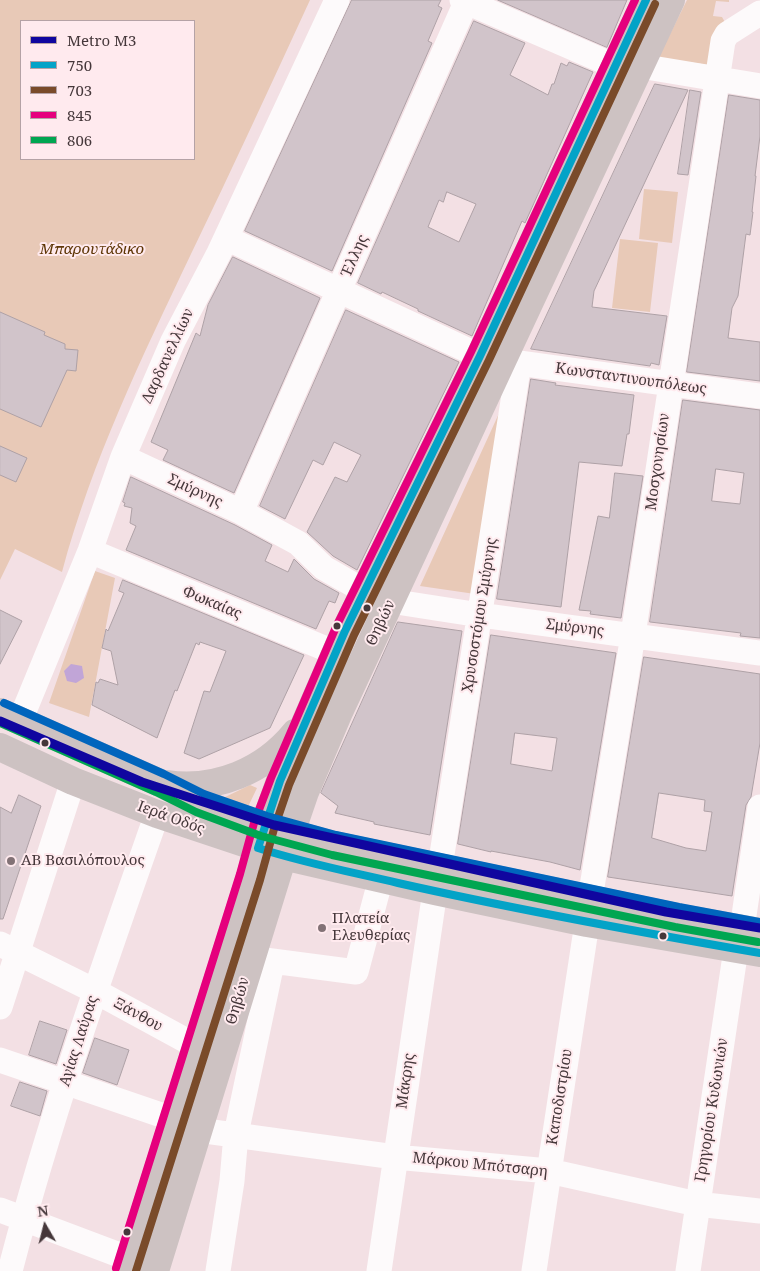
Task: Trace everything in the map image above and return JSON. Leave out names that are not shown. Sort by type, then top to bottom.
[{"type":"main road","name":"Θηβών","points":[[155,1271],[198,1130],[262,960],[288,844],[305,792],[378,597],[501,359],[628,66],[646,0]]},
{"type":"main road","name":"Θηβών","points":[[628,66],[672,0]]},
{"type":"main road","name":"Θηβών","points":[[128,1265],[280,781],[336,653],[378,597]]},
{"type":"main road","points":[[160,783],[184,786],[206,784],[232,778],[247,772],[284,746],[300,728],[315,700]]},
{"type":"main road","name":"Ιερά Οδός","points":[[10,717],[160,783],[261,837]]},
{"type":"main road","name":"Ιερά Οδός","points":[[0,747],[73,781],[157,814],[288,844],[382,878],[437,879]]},
{"type":"main road","name":"Ιερά Οδός","points":[[288,844],[334,845],[437,879],[588,911],[750,941]]},
{"type":"street","name":"Δαρδανελλίων","points":[[10,717],[90,552],[123,457],[173,341],[226,238],[337,0]]},
{"type":"street","points":[[465,1],[628,66],[760,86]]},
{"type":"street","name":"Έλλης","points":[[241,512],[340,291],[465,1]]},
{"type":"street","name":"Μοσχονησίων","points":[[588,911],[633,635],[723,41],[727,34],[760,13]]},
{"type":"street","name":"Κωνσταντινουπόλεως","points":[[226,238],[340,291],[501,359],[760,396]]},
{"type":"street","name":"Χρυσοστόμου Σμύρνης","points":[[437,879],[480,615],[501,359]]},
{"type":"street","name":"Σμύρνης","points":[[123,457],[241,512],[298,543],[324,568],[378,597],[480,615],[760,654]]},
{"type":"street","name":"Φωκαίας","points":[[90,552],[336,653]]},
{"type":"street","points":[[0,1007],[9,949],[73,781]]},
{"type":"street","name":"Γρηγορίου Κυδωνιών","points":[[688,1271],[697,1204],[750,941],[760,807]]},
{"type":"street","name":"Αγίας Λαύρας","points":[[10,1271],[65,1082],[157,814]]},
{"type":"street","points":[[218,1271],[262,960],[356,972],[382,878]]},
{"type":"street","name":"Μάκρης","points":[[379,1271],[437,879]]},
{"type":"street","name":"Καποδιστρίου","points":[[534,1271],[588,911]]},
{"type":"street","name":"Ξάνθου","points":[[9,949],[95,991],[196,1046]]},
{"type":"street","points":[[0,1060],[173,1119]]},
{"type":"street","name":"Μάρκου Μπότσαρη","points":[[198,1130],[395,1156],[548,1171],[697,1204],[760,1210]]},
{"type":"street","points":[[0,1210],[128,1265]]},
{"type":"green space","name":"Μπαρουτάδικο","points":[[0,0],[310,0],[154,331],[119,410],[88,490],[62,572],[15,549],[0,580]]},
{"type":"green space","points":[[687,0],[729,0],[729,2],[716,1],[713,16],[722,17],[726,24],[709,65],[658,58]]},
{"type":"green space","points":[[644,189],[678,192],[672,243],[639,239]]},
{"type":"green space","points":[[620,239],[658,243],[650,312],[612,308]]},
{"type":"green space","points":[[501,409],[475,594],[420,586]]},
{"type":"green space","points":[[95,571],[115,578],[89,717],[49,703]]},
{"type":"green space","points":[[250,785],[257,788],[246,811],[219,800]]},
{"type":"shaded area","points":[[71,664],[82,666],[84,678],[76,683],[67,681],[64,671]]},
{"type":"building","points":[[352,0],[441,0],[438,6],[442,8],[428,41],[432,43],[332,271],[245,231]]},
{"type":"building","points":[[498,0],[627,0],[607,47]]},
{"type":"building","points":[[474,21],[525,43],[510,75],[548,95],[561,63],[567,66],[569,62],[593,72],[525,223],[522,221],[472,336],[382,292],[381,294],[358,283]],"holes":[[[447,192],[476,204],[459,242],[428,227],[439,200],[443,202]]]},
{"type":"building","points":[[655,84],[688,90],[594,291],[592,307],[667,316],[659,365],[651,363],[650,366],[531,349]]},
{"type":"building","points":[[690,90],[701,92],[688,175],[678,174]]},
{"type":"building","points":[[729,95],[760,100],[760,136],[750,235],[746,234],[738,296],[732,308],[728,338],[760,342],[760,381],[687,372]]},
{"type":"building","points":[[233,257],[320,298],[234,493],[163,460],[168,450],[151,442],[196,333],[200,336],[208,305]]},
{"type":"building","points":[[346,310],[459,362],[357,570],[333,556],[307,532],[335,477],[347,482],[361,455],[334,442],[323,465],[313,460],[285,519],[260,506]]},
{"type":"building","points":[[0,312],[45,332],[44,335],[65,344],[65,349],[78,350],[76,371],[67,370],[41,427],[0,409]]},
{"type":"building","points":[[531,379],[556,383],[555,385],[634,395],[629,434],[627,434],[622,466],[579,462],[561,607],[497,599]]},
{"type":"building","points":[[683,400],[760,410],[760,638],[740,636],[741,633],[650,622]],"holes":[[[716,469],[744,473],[740,504],[712,501]]]},
{"type":"building","points":[[0,446],[27,458],[16,482],[0,475]]},
{"type":"building","points":[[615,473],[643,476],[621,618],[590,614],[591,611],[579,610],[598,516],[609,518]]},
{"type":"building","points":[[131,477],[235,525],[272,545],[265,561],[288,572],[294,559],[314,579],[339,593],[335,603],[329,601],[316,629],[126,550],[136,526],[130,523],[132,508],[124,506],[125,503],[123,502]]},
{"type":"building","points":[[123,580],[304,655],[270,728],[199,759],[184,753],[204,691],[210,692],[226,651],[200,642],[199,645],[196,643],[177,691],[175,690],[157,738],[92,705],[96,682],[98,683],[100,679],[118,685],[111,651],[102,648],[106,629],[108,631],[124,593],[119,591]]},
{"type":"building","points":[[0,610],[22,621],[0,664]]},
{"type":"building","points":[[398,622],[462,631],[430,835],[374,824],[374,822],[335,813],[338,806],[321,793]]},
{"type":"building","points":[[491,635],[616,653],[580,870],[550,862],[491,852],[458,844]],"holes":[[[515,733],[557,738],[552,771],[511,764]]]},
{"type":"building","points":[[644,657],[760,674],[760,743],[751,797],[746,805],[732,896],[608,877]],"holes":[[[659,793],[705,800],[704,811],[712,812],[706,851],[686,848],[652,838]]]},
{"type":"building","name":"ΑΒ Βασιλόπουλος","points":[[19,795],[41,806],[3,919],[0,919],[0,807],[11,813]]},
{"type":"building","points":[[40,1021],[67,1030],[56,1064],[29,1055]]},
{"type":"building","points":[[95,1038],[129,1050],[117,1085],[83,1073]]},
{"type":"building","points":[[20,1082],[47,1091],[40,1116],[11,1106]]},
{"type":"metro line","name":"Μ3","points":[[0,721],[142,782],[274,825],[666,912],[760,928]]},
{"type":"transit line","name":"845","points":[[116,1268],[240,874],[254,823],[271,778],[336,627],[471,352],[635,0]]},
{"type":"transit line","name":"750","points":[[646,0],[480,356],[345,631],[280,781],[258,848],[328,867],[488,902],[760,953]]},
{"type":"transit line","name":"703","points":[[136,1271],[289,785],[354,635],[489,360],[655,4]]},
{"type":"transit line","points":[[4,703],[164,774],[204,794],[267,816],[336,835],[679,907],[760,922]]},
{"type":"transit line","name":"806","points":[[0,723],[156,792],[196,812],[261,836],[332,855],[675,927],[758,942]]},
{"type":"place","name":"ΑΒ Βασιλόπουλος","points":[[11,861]]},
{"type":"place","name":"Πλατεία Ελευθερίας","points":[[322,928]]}]
